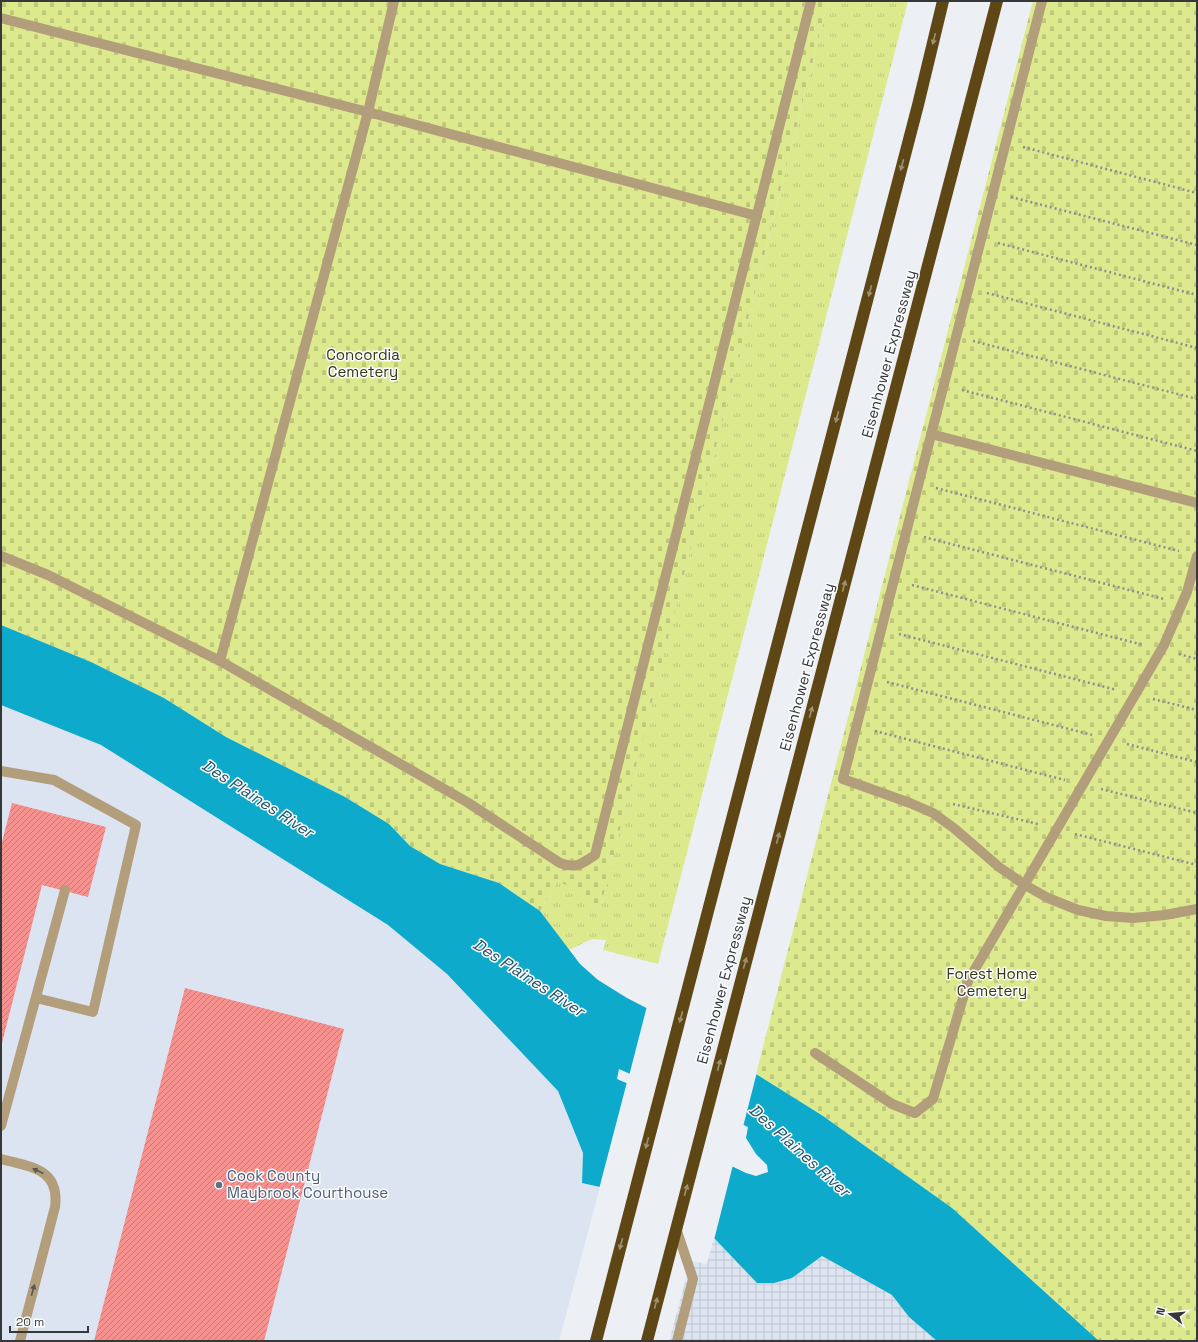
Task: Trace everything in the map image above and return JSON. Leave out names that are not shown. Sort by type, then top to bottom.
[{"type":"highway","points":[[596,1341],[910,136],[943,1]]},
{"type":"highway","name":"Eisenhower Expressway","points":[[647,1341],[997,1]]},
{"type":"lane","points":[[220,661],[368,112],[394,1]]},
{"type":"lane","points":[[1,556],[48,575],[220,661],[467,802],[560,863],[569,867],[582,864],[595,855],[812,1]]},
{"type":"lane","points":[[1042,1],[843,779],[933,812],[999,867],[1025,885],[1048,898],[1078,910],[1106,916],[1133,918],[1165,915],[1197,909]]},
{"type":"lane","points":[[1,18],[368,112],[757,216]]},
{"type":"lane","points":[[931,434],[1197,503]]},
{"type":"lane","points":[[815,1053],[892,1104],[915,1113],[933,1099],[968,981],[1161,650],[1187,592],[1197,556]]},
{"type":"lane","points":[[1,771],[54,780],[136,825],[93,1012],[36,998]]},
{"type":"lane","points":[[1,1126],[65,890]]},
{"type":"lane","points":[[1,1159],[38,1170],[46,1174],[51,1179],[56,1195],[55,1207],[20,1341]]},
{"type":"lane","points":[[676,1228],[693,1279],[677,1341]]},
{"type":"path","points":[[1006,143],[1197,193]]},
{"type":"path","points":[[993,192],[1197,245]]},
{"type":"path","points":[[981,239],[1197,295]]},
{"type":"path","points":[[969,289],[1197,348]]},
{"type":"path","points":[[956,336],[1197,399]]},
{"type":"path","points":[[944,385],[1197,451]]},
{"type":"path","points":[[918,484],[1182,552]]},
{"type":"path","points":[[906,532],[1182,603]]},
{"type":"path","points":[[894,581],[1197,659]]},
{"type":"path","points":[[881,629],[1197,710]]},
{"type":"path","points":[[869,677],[1197,762]]},
{"type":"path","points":[[857,726],[1197,813]]},
{"type":"shaded area","points":[[1,705],[101,745],[388,925],[447,974],[558,1091],[583,1153],[582,1183],[600,1187],[559,1341],[1,1341]]},
{"type":"shaded area","points":[[714,1238],[757,1283],[792,1278],[822,1256],[892,1295],[909,1317],[937,1341],[669,1341],[691,1261],[707,1264]]},
{"type":"green space","name":"Concordia Cemetery","points":[[1,1],[828,1],[600,909],[558,880],[540,911],[499,883],[440,864],[410,846],[389,824],[345,797],[226,737],[164,698],[91,662],[1,625]]},
{"type":"green space","points":[[828,1],[908,1],[658,964],[603,950],[606,940],[592,939],[569,950],[540,911],[558,880],[600,908]]},
{"type":"green space","name":"Forest Home Cemetery","points":[[1033,1],[1197,1],[1197,1341],[1099,1341],[952,1208],[823,1116],[756,1074]]},
{"type":"water","name":"Des Plaines River","points":[[1,625],[91,662],[164,698],[226,737],[345,797],[389,824],[410,846],[440,864],[499,883],[540,911],[580,964],[598,980],[627,998],[728,1050],[756,1074],[823,1116],[952,1208],[1099,1341],[937,1341],[909,1317],[892,1295],[822,1256],[792,1278],[774,1283],[757,1283],[714,1238],[600,1187],[582,1183],[583,1153],[558,1091],[447,974],[388,925],[101,745],[1,705]],"holes":[[[619,1069],[748,1127],[746,1138],[756,1154],[767,1165],[768,1172],[756,1176],[746,1173],[688,1145],[647,1112],[631,1085],[617,1079]]]},
{"type":"pier","points":[[647,1006],[729,1049],[757,1072],[743,1127],[629,1076]]},
{"type":"pier","points":[[627,1082],[632,1084],[648,1111],[689,1143],[733,1165],[714,1240],[599,1189]]},
{"type":"building","points":[[12,803],[106,827],[88,897],[42,885],[2,1043],[1,846]]},
{"type":"building","name":"Cook County Maybrook Courthouse","points":[[185,988],[344,1029],[264,1341],[94,1341]]},
{"type":"place","name":"Cook County Maybrook Courthouse","points":[[219,1185]]}]
